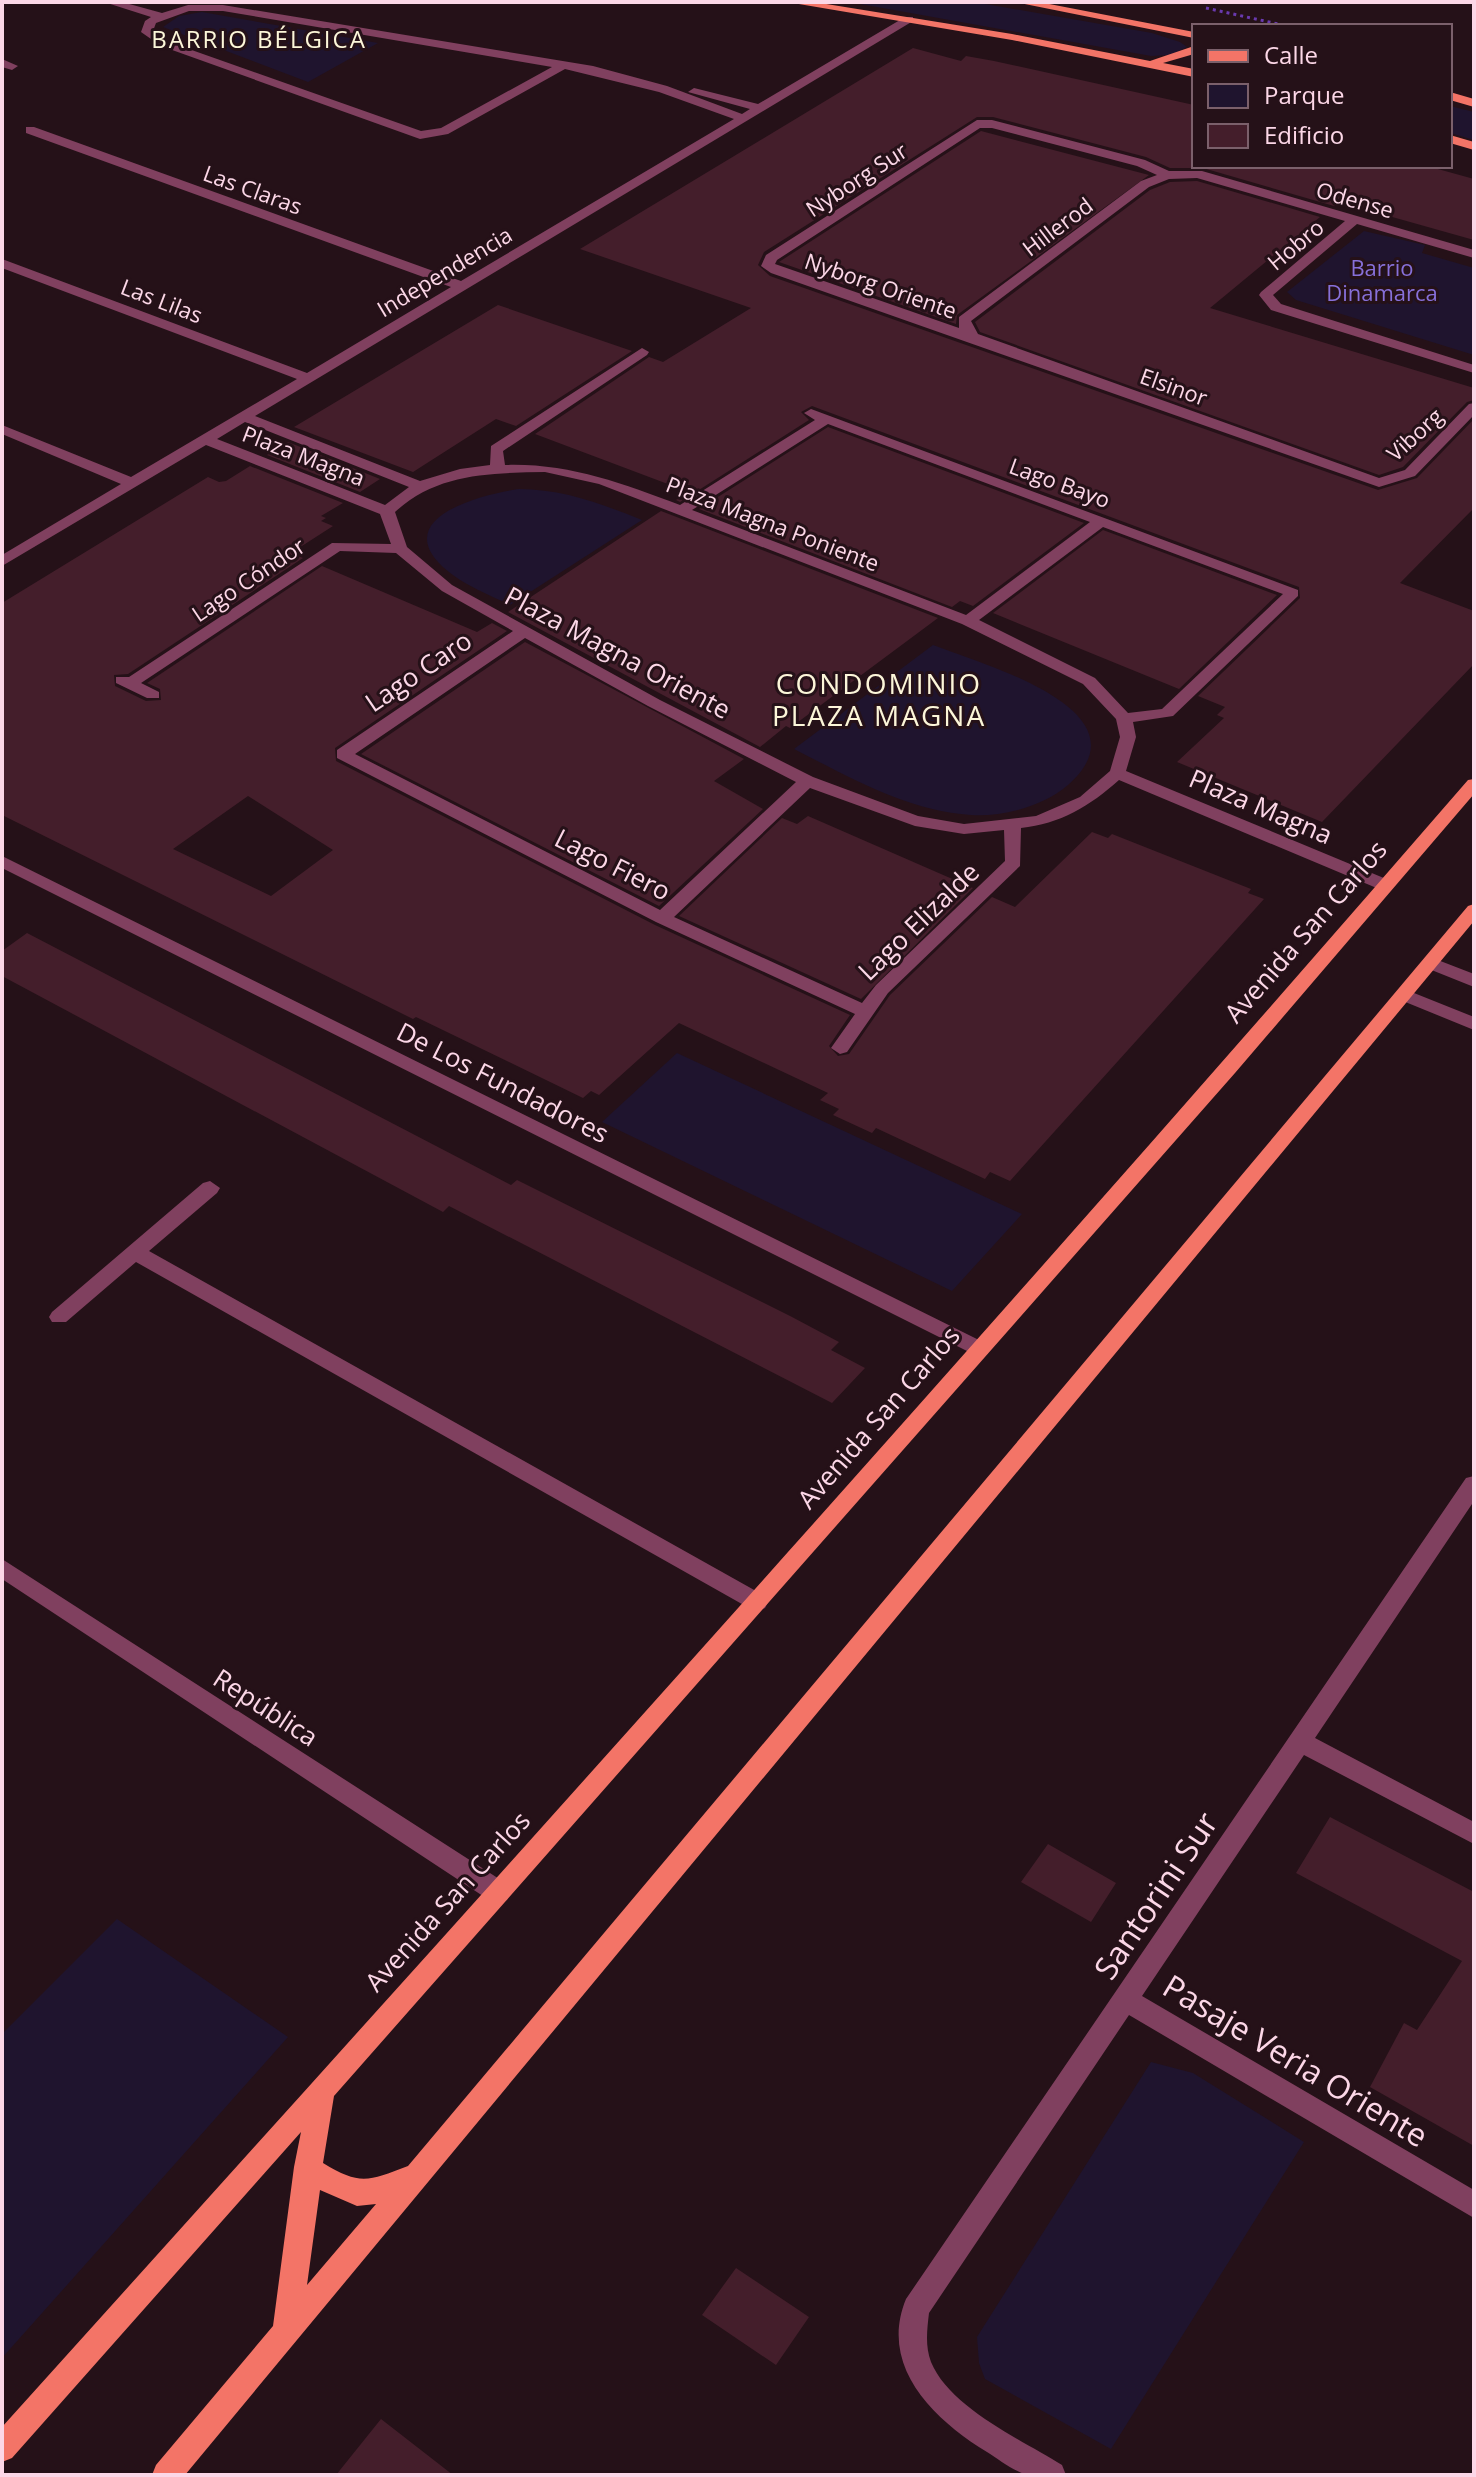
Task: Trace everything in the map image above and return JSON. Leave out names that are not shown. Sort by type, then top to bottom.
[{"type":"main road","points":[[793,2],[909,19],[1192,73]]},
{"type":"main road","points":[[1021,2],[1191,36]]},
{"type":"main road","points":[[1140,61],[1179,57],[1192,50]]},
{"type":"main road","points":[[1452,97],[1474,103]]},
{"type":"main road","points":[[1452,140],[1474,146]]},
{"type":"main road","name":"Avenida San Carlos","points":[[2,2448],[757,1602],[1385,885],[1471,791]]},
{"type":"main road","points":[[166,2475],[1474,910]]},
{"type":"main road","points":[[285,2333],[302,2238],[307,2167],[322,2087]]},
{"type":"main road","points":[[307,2167],[352,2195],[377,2193],[419,2173]]},
{"type":"street","points":[[110,2],[159,16]]},
{"type":"street","points":[[563,65],[444,131],[420,135],[165,44],[147,32],[151,21],[159,16],[188,8],[212,7],[563,65],[663,89],[743,118]]},
{"type":"street","name":"Independencia","points":[[2,561],[909,19]]},
{"type":"street","points":[[663,89],[712,94],[760,108]]},
{"type":"street","name":"Odense","points":[[977,124],[992,124],[1141,163],[1173,175],[1198,174],[1474,254]]},
{"type":"street","name":"Nyborg Sur","points":[[776,270],[768,266],[771,258],[977,124]]},
{"type":"street","name":"Las Claras","points":[[30,130],[461,286]]},
{"type":"street","name":"Hillerod","points":[[973,337],[964,320],[1145,184],[1173,175]]},
{"type":"street","name":"Hobro","points":[[1354,220],[1266,295],[1268,299],[1276,307],[1474,369]]},
{"type":"street","name":"Las Lilas","points":[[2,263],[307,378]]},
{"type":"street","name":"Nyborg Oriente","points":[[776,270],[973,337]]},
{"type":"street","name":"Elsinor","points":[[973,337],[1379,483]]},
{"type":"street","points":[[498,469],[496,449],[642,352]]},
{"type":"street","name":"Viborg","points":[[1379,483],[1410,473],[1474,407]]},
{"type":"street","name":"Plaza Magna","points":[[243,416],[420,486]]},
{"type":"street","name":"Lago Bayo","points":[[679,512],[818,416],[1293,593],[1167,713],[1124,718]]},
{"type":"street","points":[[2,429],[132,483]]},
{"type":"street","name":"Plaza Magna","points":[[204,439],[387,511]]},
{"type":"street","name":"Plaza Magna Poniente","points":[[387,511],[401,495],[458,473],[545,468],[603,481],[968,621],[1038,653],[1089,681],[1124,718]]},
{"type":"street","points":[[387,511],[400,549]]},
{"type":"street","points":[[968,621],[1101,521]]},
{"type":"street","name":"Lago Cóndor","points":[[153,695],[124,681],[337,546],[400,549]]},
{"type":"street","name":"Plaza Magna Oriente","points":[[400,549],[447,588],[523,632],[807,781],[915,821],[964,829],[1012,826],[1065,812],[1095,794],[1117,773]]},
{"type":"street","name":"Lago Caro","points":[[343,754],[523,632]]},
{"type":"street","points":[[1117,773],[1127,746],[1124,718]]},
{"type":"street","name":"Lago Fiero","points":[[343,754],[662,918],[864,1011]]},
{"type":"street","name":"Plaza Magna","points":[[1117,773],[1385,885]]},
{"type":"street","points":[[662,918],[807,781]]},
{"type":"street","name":"Lago Elizalde","points":[[840,1048],[882,989],[1014,862],[1012,826]]},
{"type":"street","name":"De Los Fundadores","points":[[2,861],[980,1349]]},
{"type":"street","points":[[1430,963],[1474,981]]},
{"type":"street","points":[[1404,995],[1474,1024]]},
{"type":"street","points":[[59,1317],[210,1188]]},
{"type":"street","points":[[134,1252],[757,1602]]},
{"type":"street","name":"Santorini Sur","points":[[1052,2475],[932,2393],[911,2350],[911,2328],[927,2291],[1471,1495]]},
{"type":"street","name":"República","points":[[2,1568],[498,1892]]},
{"type":"street","points":[[1300,1741],[1474,1834]]},
{"type":"street","name":"Pasaje Veria Oriente","points":[[1125,1999],[1474,2205]]},
{"type":"path","points":[[1197,6],[1278,24]]},
{"type":"green space","points":[[849,2],[974,2],[1152,33],[1187,47],[1170,55],[1151,56]]},
{"type":"green space","points":[[202,12],[378,43],[308,82],[163,27],[179,16]]},
{"type":"green space","points":[[1452,106],[1474,112],[1474,140],[1452,134]]},
{"type":"green space","name":"Barrio Dinamarca","points":[[1364,231],[1425,245],[1422,253],[1474,268],[1474,355],[1296,300],[1287,292]]},
{"type":"green space","points":[[519,489],[567,495],[642,520],[510,605],[473,587],[439,563],[428,546],[428,532],[436,520],[450,510],[487,496]]},
{"type":"green space","points":[[933,645],[1019,678],[1050,694],[1075,713],[1089,735],[1088,759],[1068,785],[1047,799],[1009,812],[971,815],[948,812],[880,791],[794,749]]},
{"type":"green space","points":[[677,1053],[1022,1214],[952,1291],[602,1122]]},
{"type":"green space","points":[[117,1919],[288,2037],[2,2358],[2,2034]]},
{"type":"green space","points":[[1151,2062],[1193,2073],[1304,2142],[1111,2449],[985,2379],[979,2363],[977,2337]]},
{"type":"building","points":[[913,48],[961,61],[966,56],[994,61],[1192,105],[1192,168],[1170,168],[1146,157],[993,117],[977,117],[764,252],[758,265],[770,276],[1378,490],[1417,478],[1474,419],[1474,508],[1400,583],[1474,611],[1474,664],[1322,822],[1177,762],[1224,718],[1217,715],[1225,707],[1198,696],[1300,598],[1299,587],[812,406],[801,412],[809,420],[680,502],[676,500],[689,492],[535,434],[649,357],[663,362],[751,308],[580,249]]},
{"type":"building","points":[[981,131],[1149,175],[957,315],[956,324],[779,262]]},
{"type":"building","points":[[1203,168],[1434,168],[1474,179],[1474,240],[1339,202],[1334,206]]},
{"type":"building","points":[[1197,181],[1320,217],[1210,308],[1474,388],[1474,400],[1467,402],[1403,467],[1379,475],[980,332],[975,322],[1150,190],[1170,182]]},
{"type":"building","points":[[498,305],[632,351],[516,426],[496,419],[413,472],[294,427]]},
{"type":"building","points":[[828,427],[1084,523],[973,606],[960,601],[952,607],[699,509]]},
{"type":"building","points":[[288,442],[380,479],[360,492],[267,455]]},
{"type":"building","points":[[250,466],[343,503],[321,516],[326,518],[321,521],[333,526],[291,553],[303,558],[128,674],[114,675],[115,686],[146,701],[161,700],[160,689],[147,683],[322,566],[477,632],[492,623],[507,631],[335,748],[336,761],[655,925],[850,1015],[829,1046],[838,1056],[849,1054],[890,995],[992,897],[1015,907],[1092,832],[1108,838],[1112,834],[1251,889],[1248,893],[1264,899],[1010,1181],[990,1172],[985,1179],[876,1128],[872,1133],[833,1115],[839,1109],[820,1100],[828,1093],[679,1023],[599,1095],[591,1091],[583,1098],[416,1017],[413,1019],[2,815],[2,603],[208,477],[219,482]],"holes":[[[248,796],[333,850],[271,896],[173,849]]]},
{"type":"building","points":[[661,511],[938,618],[760,747],[508,612]]},
{"type":"building","points":[[1103,530],[1277,595],[1179,689],[993,613]]},
{"type":"building","points":[[525,642],[744,759],[714,781],[763,809],[659,906],[361,754]]},
{"type":"building","points":[[808,816],[973,888],[861,999],[679,916],[782,818],[797,824]]},
{"type":"building","points":[[27,933],[511,1185],[517,1180],[792,1317],[839,1342],[831,1350],[865,1368],[832,1403],[449,1206],[443,1212],[2,976],[2,951]]},
{"type":"building","points":[[1330,1817],[1474,1892],[1474,2146],[1370,2087],[1404,2023],[1417,2030],[1462,1961],[1296,1873]]},
{"type":"building","points":[[1048,1844],[1116,1883],[1091,1922],[1021,1882]]},
{"type":"building","points":[[736,2268],[809,2317],[776,2365],[702,2315]]},
{"type":"building","points":[[381,2419],[453,2475],[336,2475]]},
{"type":"district","name":"BARRIO BÉLGICA","points":[[259,38]]},
{"type":"district","name":"CONDOMINIO PLAZA MAGNA","points":[[879,699]]}]
